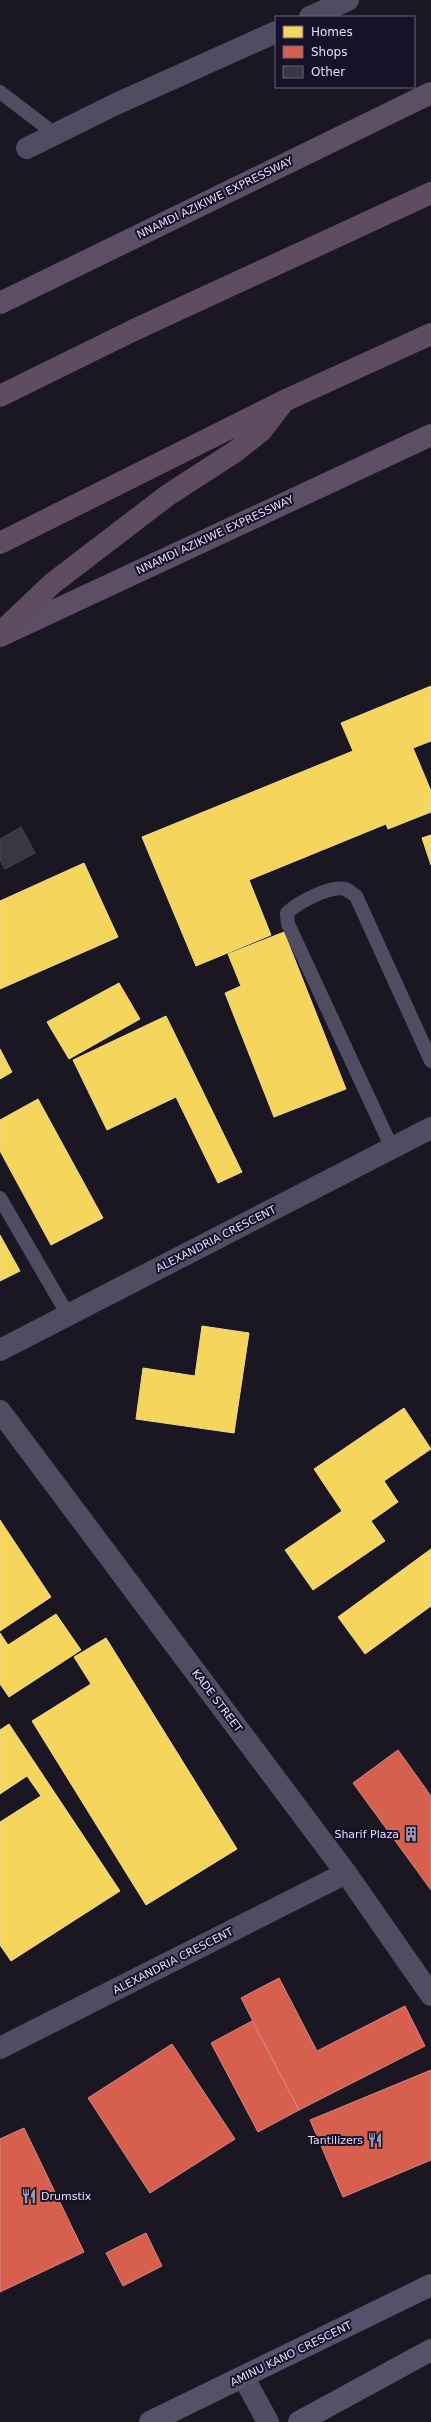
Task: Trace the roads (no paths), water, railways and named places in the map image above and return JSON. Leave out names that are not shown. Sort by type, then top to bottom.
[{"type":"highway","name":"NNAMDI AZIKIWE EXPRESSWAY","points":[[0,303],[431,92]]},
{"type":"highway","points":[[0,396],[134,330],[431,192]]},
{"type":"highway","points":[[0,542],[284,401],[431,334]]},
{"type":"highway","points":[[0,633],[53,583],[168,495],[236,451],[261,431],[284,401]]},
{"type":"highway","name":"NNAMDI AZIKIWE EXPRESSWAY","points":[[0,636],[431,435]]},
{"type":"main road","name":"AMINU KANO CRESCENT","points":[[150,2422],[244,2378],[431,2285]]},
{"type":"main road","points":[[299,2422],[431,2350]]},
{"type":"street","points":[[312,16],[348,0]]},
{"type":"street","points":[[27,148],[275,32]]},
{"type":"street","name":"ALEXANDRIA CRESCENT","points":[[0,1350],[392,1148],[430,1132]]},
{"type":"street","name":"KADE STREET","points":[[0,1411],[346,1873],[431,1994]]},
{"type":"street","name":"ALEXANDRIA CRESCENT","points":[[0,2048],[346,1873]]},
{"type":"street","points":[[244,2378],[268,2422]]},
{"type":"lane","points":[[0,92],[55,134]]},
{"type":"lane","points":[[392,1148],[288,924],[287,914],[296,904],[334,889],[345,889],[356,896],[431,1061]]},
{"type":"lane","points":[[0,1198],[68,1315]]},
{"type":"place","name":"Sharif Plaza","points":[[411,1834]]},
{"type":"place","name":"Tantilizers","points":[[375,2140]]},
{"type":"place","name":"Drumstix","points":[[29,2196]]}]
